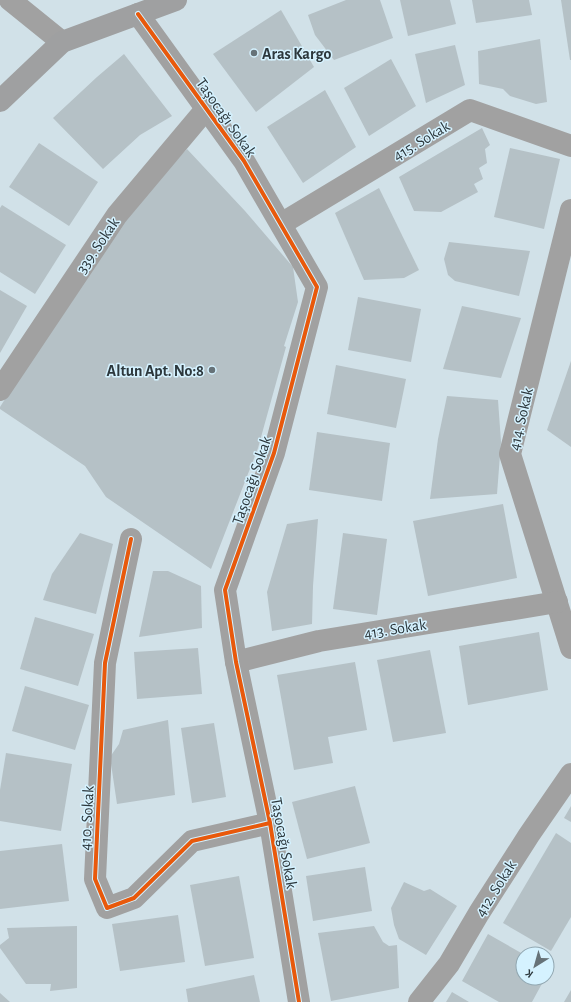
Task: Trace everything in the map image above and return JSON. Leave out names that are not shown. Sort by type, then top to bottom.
[{"type":"street","points":[[10,0],[62,42]]},
{"type":"street","points":[[0,101],[62,42],[176,0]]},
{"type":"street","name":"Taşocağı Sokak","points":[[138,14],[244,161],[317,287],[274,453],[225,590],[236,662],[270,824],[299,1002]]},
{"type":"street","name":"339. Sokak","points":[[0,390],[117,215],[206,109]]},
{"type":"street","name":"415. Sokak","points":[[281,224],[470,110],[571,146]]},
{"type":"street","name":"414. Sokak","points":[[569,635],[510,454],[571,210]]},
{"type":"street","name":"410. Sokak","points":[[131,539],[105,663],[96,879],[107,908],[134,898],[192,841],[270,824]]},
{"type":"street","name":"413. Sokak","points":[[236,662],[319,641],[557,602]]},
{"type":"street","name":"412. Sokak","points":[[419,1002],[449,964],[479,912],[571,774]]},
{"type":"building","points":[[346,0],[380,0],[393,38],[334,60],[315,35],[308,15]]},
{"type":"building","points":[[400,0],[450,0],[456,24],[408,36]]},
{"type":"building","points":[[472,0],[529,0],[532,15],[476,23]]},
{"type":"building","points":[[561,0],[571,0],[571,60],[570,60]]},
{"type":"building","points":[[281,10],[314,67],[256,112],[213,54]]},
{"type":"building","points":[[540,39],[547,102],[536,104],[510,96],[503,89],[479,84],[478,51]]},
{"type":"building","points":[[455,45],[465,85],[426,103],[415,54]]},
{"type":"building","points":[[124,54],[172,116],[140,135],[103,169],[53,118]]},
{"type":"building","points":[[391,59],[416,106],[369,136],[344,88]]},
{"type":"building","points":[[325,90],[356,147],[303,183],[267,127]]},
{"type":"building","points":[[482,128],[490,145],[485,149],[487,163],[479,168],[483,179],[474,184],[478,192],[441,212],[414,211],[399,177]]},
{"type":"building","points":[[39,143],[98,182],[69,226],[9,187]]},
{"type":"building","points":[[510,148],[560,159],[544,229],[494,217]]},
{"type":"building","points":[[187,149],[245,211],[293,267],[298,302],[284,346],[286,347],[258,448],[211,569],[106,497],[85,466],[0,409],[61,311],[129,210]]},
{"type":"building","points":[[379,188],[419,270],[404,278],[364,280],[335,213]]},
{"type":"building","points":[[2,205],[66,245],[35,294],[0,272],[0,208]]},
{"type":"building","points":[[449,242],[530,251],[519,296],[455,281],[448,275],[444,259]]},
{"type":"building","points":[[0,290],[27,306],[0,353]]},
{"type":"building","points":[[358,297],[421,309],[411,362],[348,350]]},
{"type":"building","points":[[462,306],[521,318],[501,378],[443,369]]},
{"type":"building","points":[[571,361],[571,447],[547,430]]},
{"type":"building","points":[[336,365],[406,379],[396,428],[327,414]]},
{"type":"building","points":[[447,396],[498,400],[501,442],[497,494],[430,499],[438,439]]},
{"type":"building","points":[[317,432],[390,443],[382,501],[309,490]]},
{"type":"building","points":[[503,504],[517,578],[428,596],[413,521]]},
{"type":"building","points":[[318,519],[312,624],[272,631],[267,592],[287,524]]},
{"type":"building","points":[[80,533],[113,544],[96,614],[43,600],[52,574]]},
{"type":"building","points":[[343,533],[387,539],[377,615],[333,609]]},
{"type":"building","points":[[153,571],[168,571],[201,586],[202,628],[139,637]]},
{"type":"building","points":[[35,617],[94,634],[78,686],[20,669]]},
{"type":"building","points":[[539,632],[548,690],[468,705],[459,646]]},
{"type":"building","points":[[198,648],[202,694],[137,699],[134,652]]},
{"type":"building","points":[[430,650],[446,733],[393,742],[377,660]]},
{"type":"building","points":[[355,662],[367,730],[328,737],[333,763],[294,770],[277,675]]},
{"type":"building","points":[[25,686],[89,705],[75,750],[12,731]]},
{"type":"building","points":[[168,720],[175,795],[117,804],[110,757],[119,744],[123,730]]},
{"type":"building","points":[[214,723],[226,797],[192,803],[181,728]]},
{"type":"building","points":[[6,753],[72,764],[61,831],[0,821],[0,790]]},
{"type":"building","points":[[355,786],[370,843],[307,859],[292,802]]},
{"type":"building","points":[[571,806],[571,822],[564,818]]},
{"type":"building","points":[[556,833],[571,843],[571,917],[554,946],[542,946],[503,923]]},
{"type":"building","points":[[62,844],[69,901],[0,909],[0,851]]},
{"type":"building","points":[[365,867],[372,911],[313,921],[306,876]]},
{"type":"building","points":[[239,876],[254,958],[205,966],[190,885]]},
{"type":"building","points":[[404,882],[424,891],[430,889],[457,906],[426,955],[399,939],[394,925],[391,908]]},
{"type":"building","points":[[178,915],[185,962],[120,971],[112,924]]},
{"type":"building","points":[[77,926],[77,988],[50,991],[51,984],[26,984],[0,948],[0,945],[9,938],[7,928]]},
{"type":"building","points":[[374,926],[383,942],[389,946],[397,945],[399,988],[331,1001],[318,933]]},
{"type":"building","points":[[488,934],[515,949],[515,986],[541,986],[532,1002],[499,1002],[462,981]]},
{"type":"building","points":[[254,975],[260,1002],[188,1002],[186,989]]},
{"type":"building","points":[[571,990],[571,1002],[564,1002]]},
{"type":"building","points":[[452,992],[469,1002],[446,1002]]},
{"type":"building","points":[[0,993],[10,1002],[0,1002]]},
{"type":"cycle path","points":[[138,14],[244,161],[317,287],[274,453],[225,590],[236,662],[270,823],[299,1002]]},
{"type":"cycle path","points":[[131,539],[105,663],[95,879],[107,908],[134,898],[192,841],[270,823]]},
{"type":"place","name":"Aras Kargo","points":[[254,53]]},
{"type":"place","name":"Altun Apt. No:8","points":[[212,370]]}]
